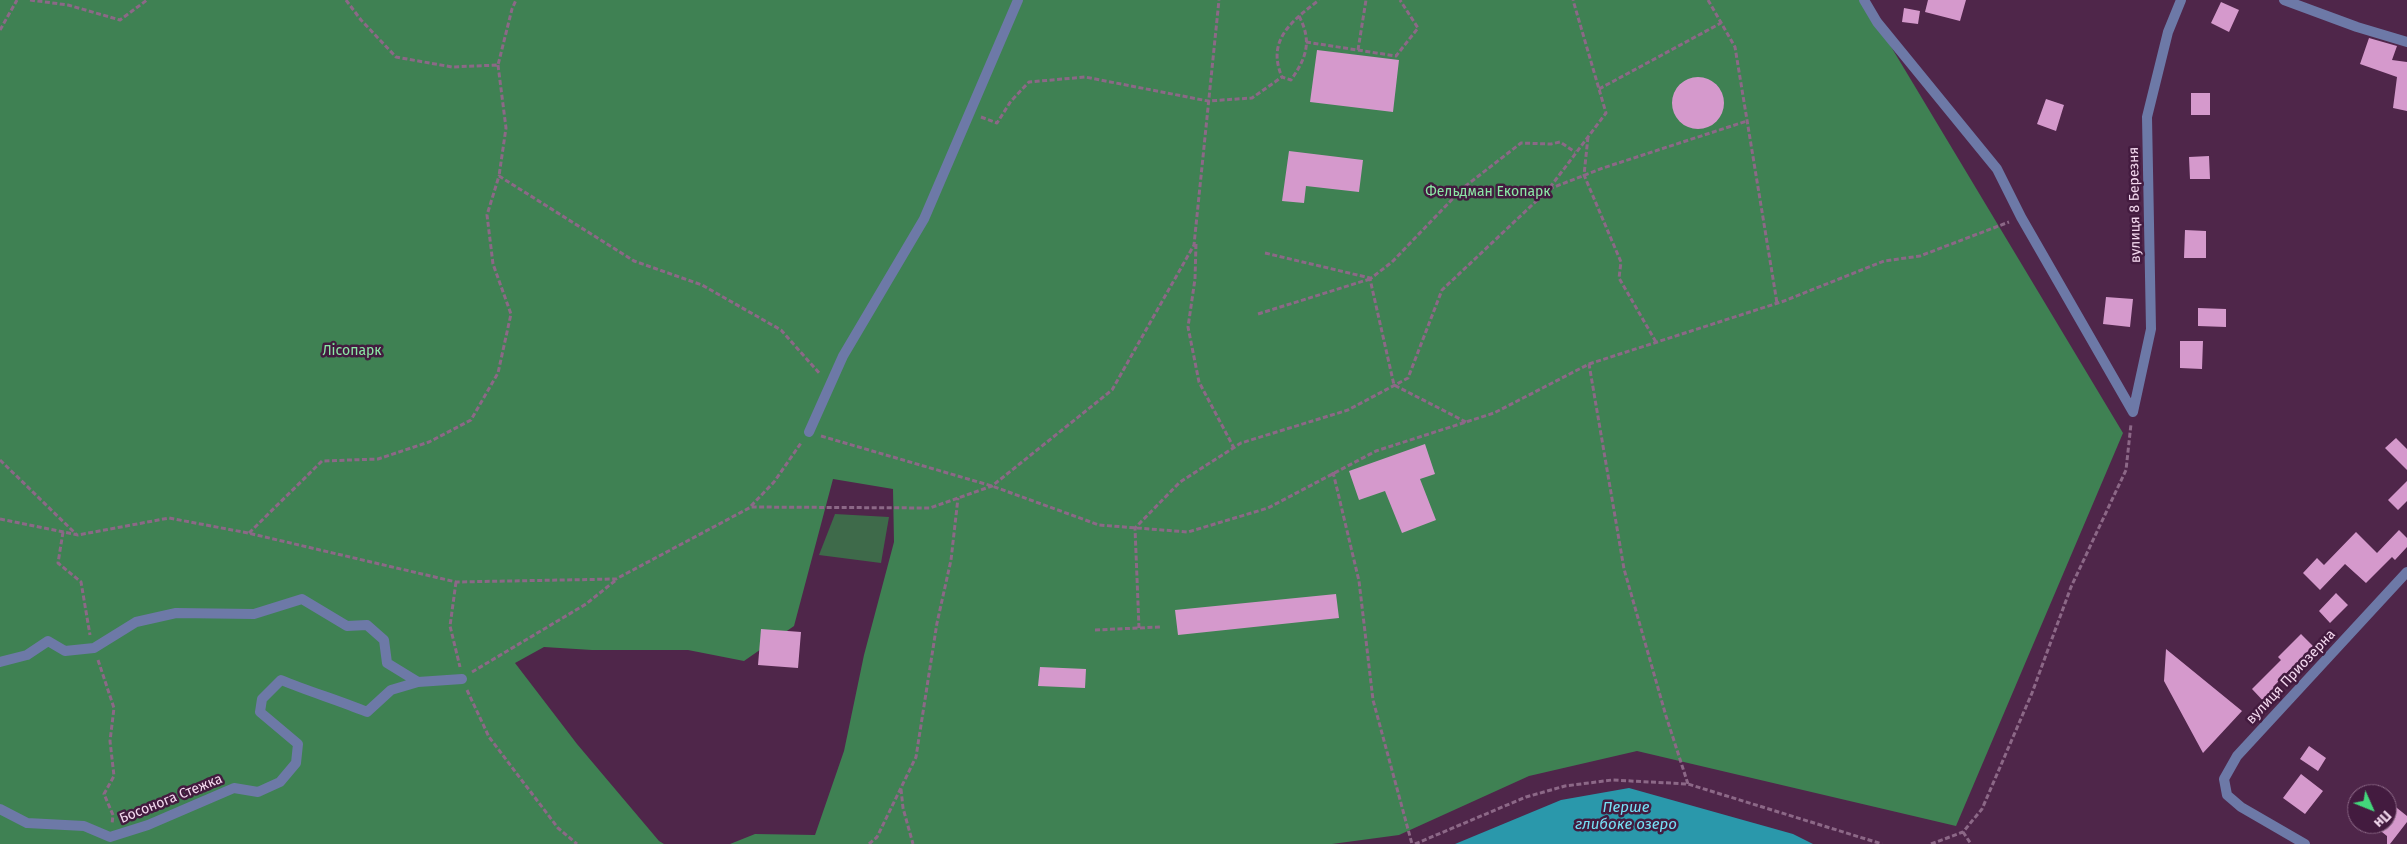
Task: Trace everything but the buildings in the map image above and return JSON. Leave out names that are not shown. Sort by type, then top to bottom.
[{"type":"street","points":[[809,432],[843,356],[924,219],[1018,0]]},
{"type":"street","points":[[1864,0],[1877,22],[1997,169],[2021,217],[2132,412]]},
{"type":"street","name":"вулиця 8 Березня","points":[[2132,412],[2151,329],[2147,117],[2168,32],[2181,0]]},
{"type":"street","points":[[2284,0],[2357,27],[2407,42]]},
{"type":"street","name":"вулиця Приозерна","points":[[2305,844],[2241,807],[2227,795],[2224,779],[2236,756],[2407,572]]},
{"type":"street","points":[[0,662],[28,655],[48,641],[65,651],[94,648],[136,622],[176,613],[254,614],[302,599],[347,626],[367,624],[384,640],[386,663],[418,682]]},
{"type":"street","name":"Босонога Стежка","points":[[0,809],[27,823],[84,826],[110,837],[148,826],[234,788],[258,792],[280,782],[296,763],[298,744],[260,712],[262,699],[281,680],[322,697],[340,701],[367,712],[391,690],[418,682],[462,679]]},
{"type":"path","points":[[0,30],[17,0]]},
{"type":"path","points":[[30,0],[68,5],[120,20],[147,0]]},
{"type":"path","points":[[346,0],[361,20],[396,57],[452,67],[498,65]]},
{"type":"path","points":[[248,533],[322,461],[378,459],[429,442],[472,420],[498,373],[511,314],[493,264],[487,215],[499,176],[506,128],[498,65],[516,0]]},
{"type":"path","points":[[750,507],[930,508],[992,486],[1112,390],[1194,245],[1219,0]]},
{"type":"path","points":[[1299,16],[1306,30],[1306,50],[1299,68],[1291,80],[1282,77],[1276,64],[1279,40],[1292,21],[1319,0]]},
{"type":"path","points":[[1358,50],[1366,0]]},
{"type":"path","points":[[1306,42],[1396,56],[1418,28],[1400,0]]},
{"type":"path","points":[[1139,628],[1135,528],[1180,482],[1241,443],[1348,410],[1408,378],[1442,290],[1548,190],[1606,113],[1573,0]]},
{"type":"path","points":[[1708,0],[1735,47],[1777,303]]},
{"type":"path","points":[[1599,89],[1721,22]]},
{"type":"path","points":[[970,112],[997,123],[1011,101],[1029,82],[1085,77],[1208,101],[1252,98],[1282,77]]},
{"type":"path","points":[[1548,190],[1584,175],[1747,121]]},
{"type":"path","points":[[1588,136],[1584,175],[1621,262],[1619,278],[1656,342]]},
{"type":"path","points":[[1258,314],[1370,278],[1392,262],[1463,188],[1521,143],[1551,144],[1560,142],[1576,152]]},
{"type":"path","points":[[499,176],[634,261],[702,285],[781,330],[812,362],[830,386]]},
{"type":"path","points":[[462,679],[586,604],[616,579],[750,507],[774,482],[809,432],[992,486],[1099,525],[1188,532],[1268,508],[1376,451],[1494,413],[1589,364],[1777,303],[1884,262],[1920,256],[2021,217]]},
{"type":"path","points":[[1196,220],[1195,279],[1188,327],[1199,382],[1234,448]]},
{"type":"path","points":[[1265,253],[1370,278]]},
{"type":"path","points":[[1370,278],[1394,385]]},
{"type":"path","points":[[1589,364],[1624,568],[1666,716],[1688,784]]},
{"type":"path","points":[[1394,385],[1466,422]]},
{"type":"path","points":[[1931,844],[1963,832],[1982,810],[2032,693],[2070,587],[2126,470],[2132,412]]},
{"type":"path","points":[[0,460],[78,535]]},
{"type":"path","points":[[1333,472],[1359,581],[1373,700],[1414,844],[1526,797],[1566,786],[1612,780],[1688,784],[1882,844]]},
{"type":"path","points":[[869,844],[877,837],[916,757],[937,623],[951,560],[958,498]]},
{"type":"path","points":[[0,519],[78,535],[169,518],[248,533],[456,582],[616,579]]},
{"type":"path","points":[[62,532],[58,563],[80,582],[88,628],[114,708],[110,741],[114,776],[104,794],[113,815],[110,837]]},
{"type":"path","points":[[456,582],[450,626],[462,679],[490,737],[558,828],[577,844]]},
{"type":"path","points":[[1096,630],[1160,627]]},
{"type":"path","points":[[900,788],[903,808],[913,844]]},
{"type":"path","points":[[1963,832],[1971,844]]},
{"type":"green space","name":"Лісопарк","points":[[0,0],[1863,0],[2123,433],[1956,826],[1637,751],[1529,776],[1399,835],[1332,844],[730,844],[755,834],[815,835],[844,751],[864,655],[894,542],[893,489],[833,479],[794,626],[744,661],[688,650],[592,650],[544,647],[515,663],[577,744],[659,841],[664,844],[0,844]]},
{"type":"green space","points":[[835,514],[889,517],[881,563],[819,555]]},
{"type":"water","name":"Перше глибоке озеро","points":[[1629,788],[1793,834],[1813,844],[1455,844],[1561,800]]},
{"type":"park label","name":"Фельдман Екопарк","points":[[1488,192]]}]
